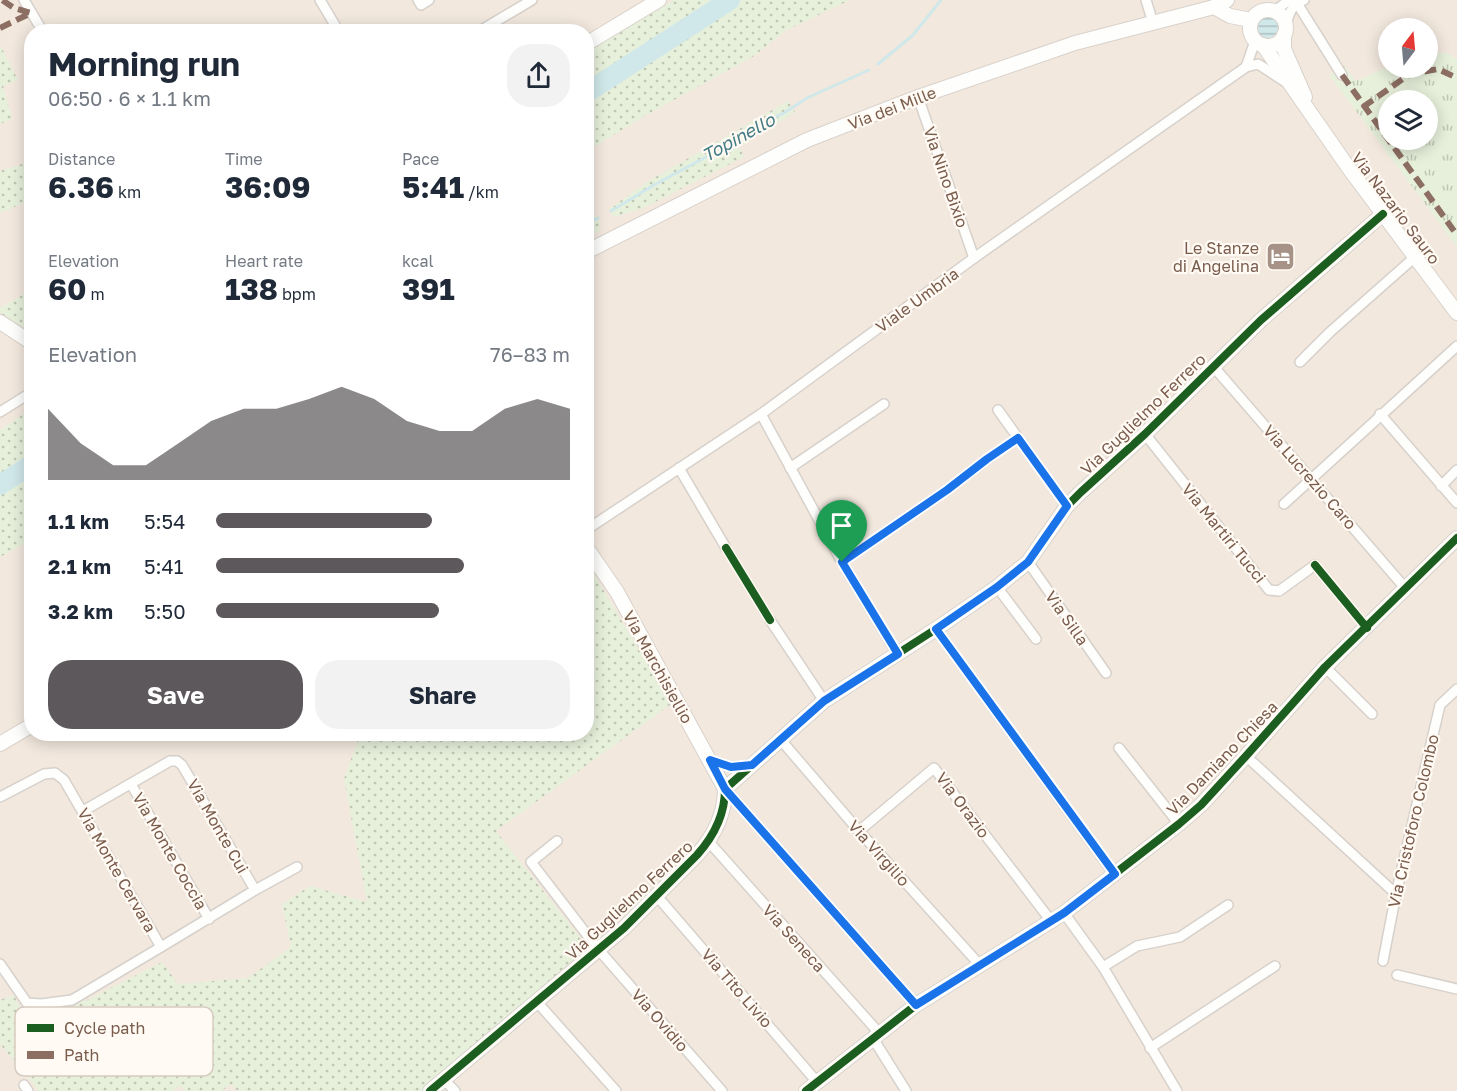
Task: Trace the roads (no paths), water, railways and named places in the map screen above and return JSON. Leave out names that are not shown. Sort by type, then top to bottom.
[{"type":"street","points":[[24,0],[38,24]]},
{"type":"street","points":[[320,0],[334,24]]},
{"type":"street","points":[[418,0],[421,5],[429,0]]},
{"type":"street","points":[[491,24],[531,0]]},
{"type":"street","points":[[594,39],[659,0]]},
{"type":"street","points":[[1146,0],[1153,23]]},
{"type":"street","points":[[1250,0],[1253,17],[1250,31],[1259,43],[1273,45],[1285,30],[1288,13],[1296,1]]},
{"type":"street","points":[[1253,17],[1270,7],[1296,1]]},
{"type":"street","points":[[1296,1],[1342,75]]},
{"type":"street","name":"Via dei Mille","points":[[594,248],[807,140],[918,97],[1075,43],[1221,3],[1230,16],[1253,17]]},
{"type":"street","points":[[1270,7],[1284,19],[1285,30]]},
{"type":"street","name":"Via Nazario Sauro","points":[[1285,30],[1284,49],[1314,118]]},
{"type":"street","points":[[1246,67],[1259,43]]},
{"type":"street","name":"Via Nazario Sauro","points":[[1259,43],[1279,67],[1383,214],[1457,313]]},
{"type":"street","points":[[1246,67],[1258,64],[1289,84]]},
{"type":"street","name":"Viale Umbria","points":[[594,525],[760,414],[974,258],[1246,67]]},
{"type":"street","name":"Via Nino Bixio","points":[[918,97],[974,258]]},
{"type":"street","name":"Via Guglielmo Ferrero","points":[[430,1091],[624,928],[708,842],[717,826],[724,803],[725,789],[824,701],[936,629],[997,587],[1028,562],[1067,506],[1145,434],[1260,320],[1383,214]]},
{"type":"street","points":[[1300,362],[1330,332],[1415,257]]},
{"type":"street","points":[[0,322],[24,338]]},
{"type":"street","points":[[1284,504],[1457,346]]},
{"type":"street","name":"Via Lucrezio Caro","points":[[1213,366],[1406,589]]},
{"type":"street","points":[[0,412],[24,397]]},
{"type":"street","points":[[790,468],[884,404]]},
{"type":"street","points":[[998,410],[1067,506]]},
{"type":"street","points":[[760,414],[842,562],[898,654]]},
{"type":"street","points":[[1380,414],[1457,503]]},
{"type":"street","name":"Via Martiri Tucci","points":[[1145,434],[1269,590],[1279,591],[1314,565]]},
{"type":"street","points":[[842,562],[1018,438]]},
{"type":"street","points":[[679,468],[726,548]]},
{"type":"street","points":[[1441,486],[1457,470]]},
{"type":"street","name":"Via Damiano Chiesa","points":[[812,1087],[916,1005],[1064,913],[1179,824],[1201,805],[1325,667],[1457,538]]},
{"type":"street","name":"Via Marchisiellio","points":[[594,559],[617,592],[725,789]]},
{"type":"street","name":"Via Silla","points":[[1028,562],[1106,673]]},
{"type":"street","points":[[997,587],[1036,639]]},
{"type":"street","points":[[770,620],[824,701]]},
{"type":"street","points":[[936,629],[1115,874]]},
{"type":"street","points":[[1325,667],[1372,714]]},
{"type":"street","name":"Via Cristoforo Colombo","points":[[1383,961],[1396,894],[1440,705],[1457,689]]},
{"type":"street","points":[[0,744],[24,730]]},
{"type":"street","name":"Via Virgilio","points":[[780,739],[979,964]]},
{"type":"street","name":"Via Damiano Chiesa","points":[[1119,748],[1179,824]]},
{"type":"street","points":[[1246,756],[1396,894]]},
{"type":"street","points":[[710,760],[731,767],[752,765]]},
{"type":"street","name":"Via Monte Cui","points":[[83,811],[170,761],[177,761],[182,765],[255,890]]},
{"type":"street","name":"Via Orazio","points":[[859,831],[934,768],[1051,921]]},
{"type":"street","name":"Via Monte Cervara","points":[[0,797],[44,774],[55,773],[64,780],[161,947],[72,1000],[41,1004],[27,1003],[0,964]]},
{"type":"street","name":"Via Monte Coccia","points":[[131,784],[209,919]]},
{"type":"street","points":[[725,789],[916,1005]]},
{"type":"street","name":"Via Guglielmo Ferrero","points":[[557,841],[531,862],[598,949]]},
{"type":"street","name":"Via Seneca","points":[[708,842],[877,1037],[906,1091]]},
{"type":"street","name":"Via Monte Cui","points":[[161,947],[297,867]]},
{"type":"street","name":"Via Tito Livio","points":[[656,895],[812,1087]]},
{"type":"street","points":[[1102,967],[1137,946],[1180,937],[1228,906]]},
{"type":"street","points":[[1064,913],[1102,967],[1177,1091]]},
{"type":"street","name":"Via Ovidio","points":[[598,949],[722,1091]]},
{"type":"street","points":[[1150,1048],[1275,966]]},
{"type":"street","points":[[1397,975],[1457,988]]},
{"type":"street","points":[[537,1002],[615,1091]]},
{"type":"street","points":[[443,1079],[455,1091]]},
{"type":"water","points":[[1267,16],[1277,23],[1278,27],[1271,37],[1267,38],[1257,31],[1256,27],[1263,17]]},
{"type":"waterway","points":[[594,88],[730,0]]},
{"type":"waterway","name":"Topinello","points":[[878,64],[913,35],[941,0]]},
{"type":"waterway","name":"Topinello","points":[[611,211],[759,124],[784,113],[807,98],[869,70]]},
{"type":"waterway","name":"Topinello","points":[[594,220],[598,218]]},
{"type":"waterway","points":[[0,485],[24,469]]},
{"type":"place","name":"Le Stanze di Angelina","points":[[1280,257]]}]
